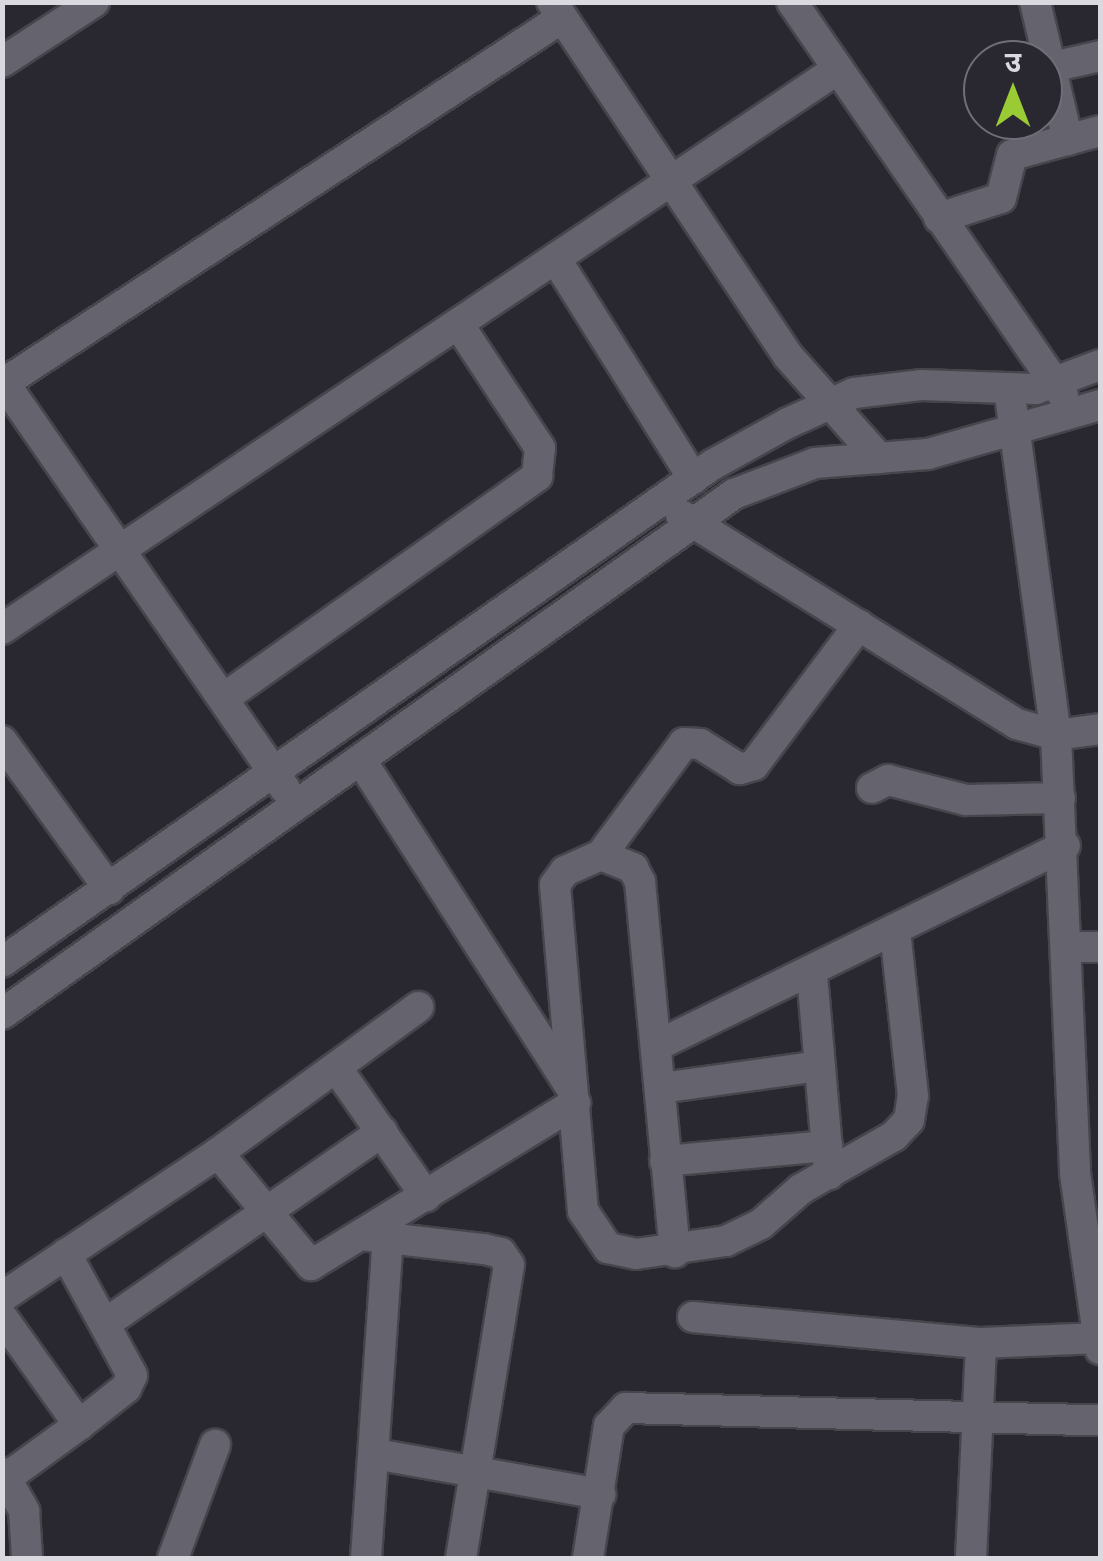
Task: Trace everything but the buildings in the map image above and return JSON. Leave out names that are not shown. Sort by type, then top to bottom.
[{"type":"street","points":[[2,62],[94,2]]},
{"type":"street","points":[[792,2],[1054,382],[1088,410]]},
{"type":"street","points":[[1035,2],[1045,40]]},
{"type":"street","points":[[298,808],[3,382],[557,10],[676,182],[788,356],[879,458]]},
{"type":"street","points":[[1063,64],[1100,56]]},
{"type":"street","points":[[2,630],[676,182],[838,69]]},
{"type":"street","points":[[1063,117],[1068,140]]},
{"type":"street","points":[[939,218],[1001,198],[1012,155],[1100,131]]},
{"type":"street","points":[[557,261],[694,479]]},
{"type":"street","points":[[224,698],[537,476],[540,448],[460,325]]},
{"type":"street","points":[[2,962],[694,479],[828,404],[854,393],[921,386],[1008,388],[1054,382],[1100,365]]},
{"type":"street","points":[[1008,388],[1056,734],[1064,846],[1075,1173],[1100,1348]]},
{"type":"street","points":[[2,1014],[298,808],[734,494],[815,463],[928,454],[1088,410]]},
{"type":"street","points":[[661,502],[1018,724],[1056,734],[1100,729]]},
{"type":"street","points":[[859,625],[754,766],[740,770],[700,744],[684,743],[601,855],[566,871],[556,885],[582,1210],[591,1232],[608,1248],[676,1252],[726,1241],[761,1224],[828,1160],[909,1120],[913,1096],[896,929]]},
{"type":"street","points":[[2,741],[109,888]]},
{"type":"street","points":[[362,762],[574,1097]]},
{"type":"street","points":[[872,788],[888,780],[966,800],[1060,798]]},
{"type":"street","points":[[658,1045],[812,974],[1064,846]]},
{"type":"street","points":[[601,855],[638,873],[676,1252]]},
{"type":"street","points":[[1068,946],[1100,947]]},
{"type":"street","points":[[812,974],[828,1160]]},
{"type":"street","points":[[2,1297],[218,1154],[338,1070],[418,1007]]},
{"type":"street","points":[[662,1088],[819,1066]]},
{"type":"street","points":[[338,1070],[426,1196]]},
{"type":"street","points":[[218,1154],[311,1265],[375,1236],[426,1196],[574,1097]]},
{"type":"street","points":[[106,1323],[268,1215],[382,1132]]},
{"type":"street","points":[[665,1161],[828,1160]]},
{"type":"street","points":[[366,1558],[375,1454],[375,1236]]},
{"type":"street","points":[[375,1236],[484,1248],[500,1253],[509,1265],[462,1558]]},
{"type":"street","points":[[27,1558],[24,1511],[4,1476],[126,1388],[132,1375],[66,1254]]},
{"type":"street","points":[[2,1317],[79,1425]]},
{"type":"street","points":[[693,1317],[980,1343],[1100,1338]]},
{"type":"street","points":[[971,1558],[980,1419],[980,1343]]},
{"type":"street","points":[[588,1558],[610,1426],[626,1408],[1100,1420]]},
{"type":"street","points":[[173,1558],[215,1444]]},
{"type":"street","points":[[375,1454],[600,1494]]}]
